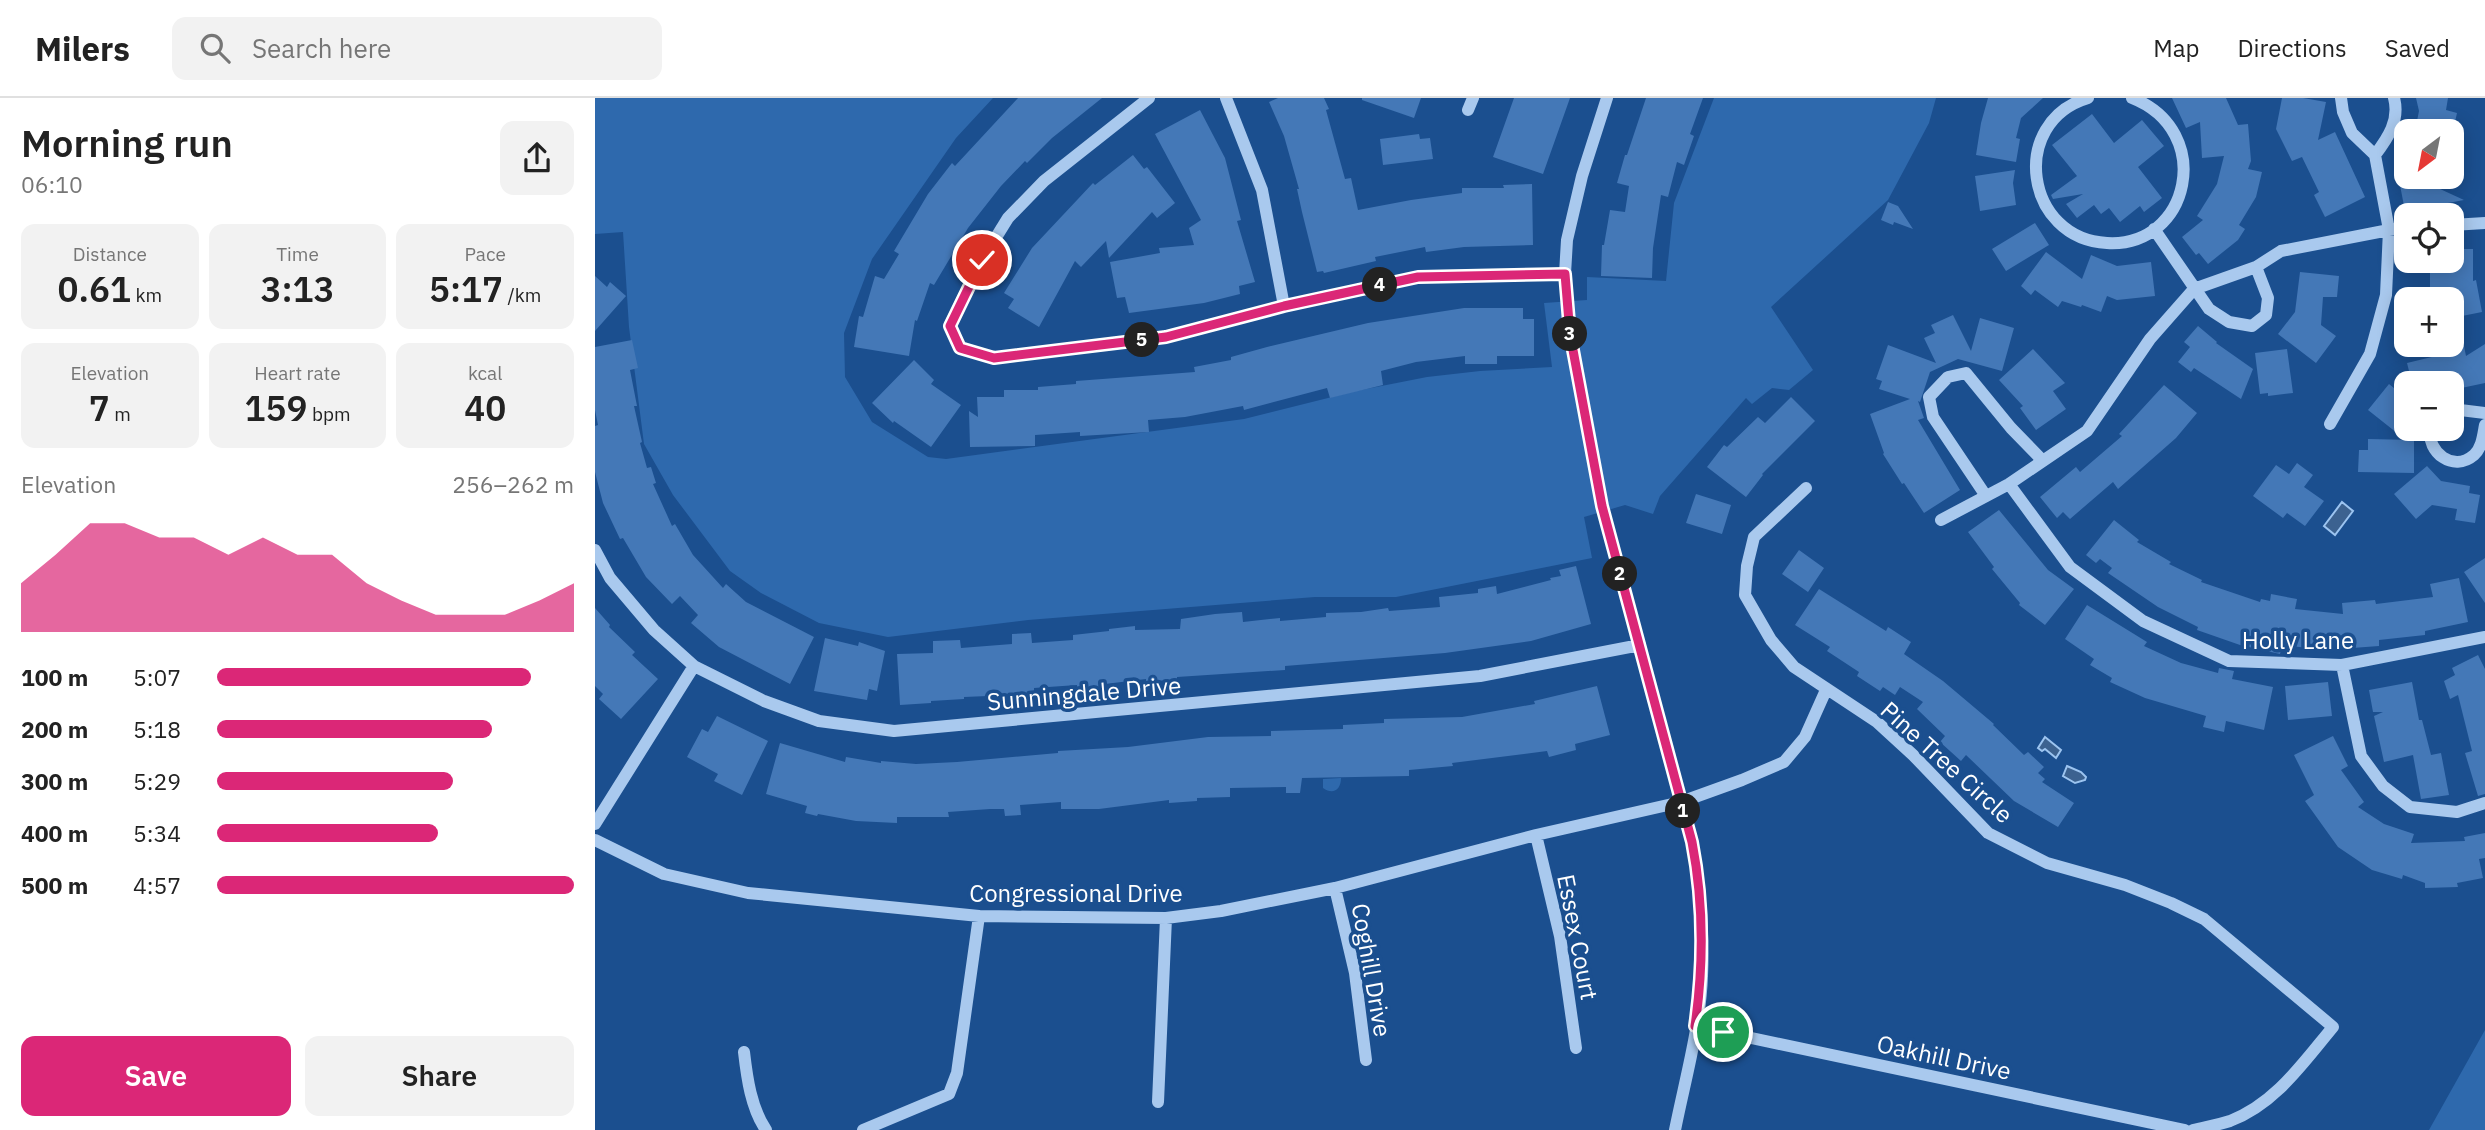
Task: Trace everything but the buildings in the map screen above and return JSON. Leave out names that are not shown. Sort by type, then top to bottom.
[{"type":"street","points":[[1149,98],[1044,181],[1008,218],[982,260],[950,326],[960,348],[994,358],[1166,337],[1284,306],[1418,277],[1565,274]]},
{"type":"street","points":[[1226,98],[1262,190],[1284,306]]},
{"type":"street","points":[[1607,98],[1582,176],[1567,240],[1565,274],[1570,334],[1602,506],[1692,842],[1701,904],[1702,978],[1675,1130]]},
{"type":"street","points":[[2088,98],[2077,101],[2057,116],[2042,135],[2035,159],[2036,183],[2045,206],[2061,226],[2083,239],[2107,244],[2132,240],[2154,229],[2172,212],[2182,189],[2185,165],[2179,141],[2167,120],[2148,104],[2132,98]]},
{"type":"street","points":[[2330,424],[2370,354],[2386,295],[2389,230],[2375,155],[2352,133],[2343,112],[2341,98]]},
{"type":"street","points":[[2375,155],[2390,135],[2394,122],[2394,98]]},
{"type":"street","points":[[2464,224],[2485,223]]},
{"type":"street","points":[[2154,229],[2209,309],[2229,322],[2252,326],[2266,315],[2268,298],[2256,267]]},
{"type":"street","points":[[1941,520],[2009,484],[2087,431],[2150,339],[2195,289],[2256,267],[2281,251],[2394,229]]},
{"type":"street","points":[[1986,496],[1933,417],[1929,397],[1948,377],[1966,373],[2011,428],[2043,461]]},
{"type":"street","points":[[2464,410],[2485,413]]},
{"type":"street","points":[[2430,441],[2439,455],[2456,461],[2466,460],[2479,448],[2485,425]]},
{"type":"street","name":"Holly Lane","points":[[2009,484],[2070,567],[2143,621],[2229,661],[2341,665],[2485,637]]},
{"type":"street","name":"Pine Tree Circle","points":[[1806,488],[1754,537],[1747,566],[1745,595],[1772,640],[1794,667],[1878,722],[1989,833],[2047,863],[2125,885],[2204,919],[2333,1027],[2298,1070],[2266,1102],[2230,1121],[2193,1130]]},
{"type":"street","name":"Sunningdale Drive","points":[[595,550],[610,578],[654,630],[694,666],[764,701],[819,721],[894,731],[1481,676],[1640,645]]},
{"type":"street","points":[[2341,665],[2361,756],[2383,786],[2410,807],[2457,812],[2485,803]]},
{"type":"street","points":[[595,824],[694,666]]},
{"type":"street","name":"Congressional Drive","points":[[595,840],[664,874],[748,893],[979,916],[1167,918],[1221,911],[1335,888],[1536,835],[1681,802],[1784,762],[1805,737],[1826,690]]},
{"type":"street","name":"Essex Court","points":[[1536,835],[1560,936],[1576,1048]]},
{"type":"street","name":"Coghill Drive","points":[[1335,888],[1355,973],[1366,1060]]},
{"type":"street","points":[[863,1130],[949,1094],[957,1073],[979,916]]},
{"type":"street","points":[[1158,1102],[1167,918]]},
{"type":"street","name":"Oakhill Drive","points":[[1695,1026],[2185,1130]]},
{"type":"street","points":[[744,1052],[747,1081],[766,1130]]},
{"type":"shaded area","points":[[595,98],[993,98],[956,138],[872,259],[844,333],[845,377],[872,422],[928,457],[946,459],[1244,419],[1356,391],[1427,377],[1552,367],[1544,303],[1587,300],[1587,277],[1666,281],[1674,203],[1714,98],[1936,98],[1929,123],[1888,200],[1771,307],[1813,370],[1789,390],[1772,388],[1752,404],[1746,398],[1660,496],[1653,514],[1625,505],[1584,517],[1592,558],[1396,597],[1315,597],[1028,620],[888,637],[819,623],[761,593],[730,571],[673,495],[644,444],[629,327],[623,232],[595,234]]},
{"type":"shaded area","points":[[2342,502],[2353,511],[2335,535],[2324,526]]},
{"type":"shaded area","points":[[2045,737],[2061,750],[2056,758],[2045,749],[2042,751],[2038,748]]},
{"type":"shaded area","points":[[2067,766],[2081,772],[2086,777],[2085,780],[2075,783],[2063,776]]},
{"type":"shaded area","points":[[1341,778],[1340,786],[1336,790],[1323,788],[1323,779]]},
{"type":"shaded area","points":[[2485,1030],[2485,1130],[2429,1130]]},
{"type":"route","points":[[982,260],[950,326],[960,348],[994,358],[1166,337],[1284,306],[1418,277],[1565,274],[1570,334],[1602,506],[1692,842],[1699,881],[1702,978],[1695,1026],[1723,1032]]}]
